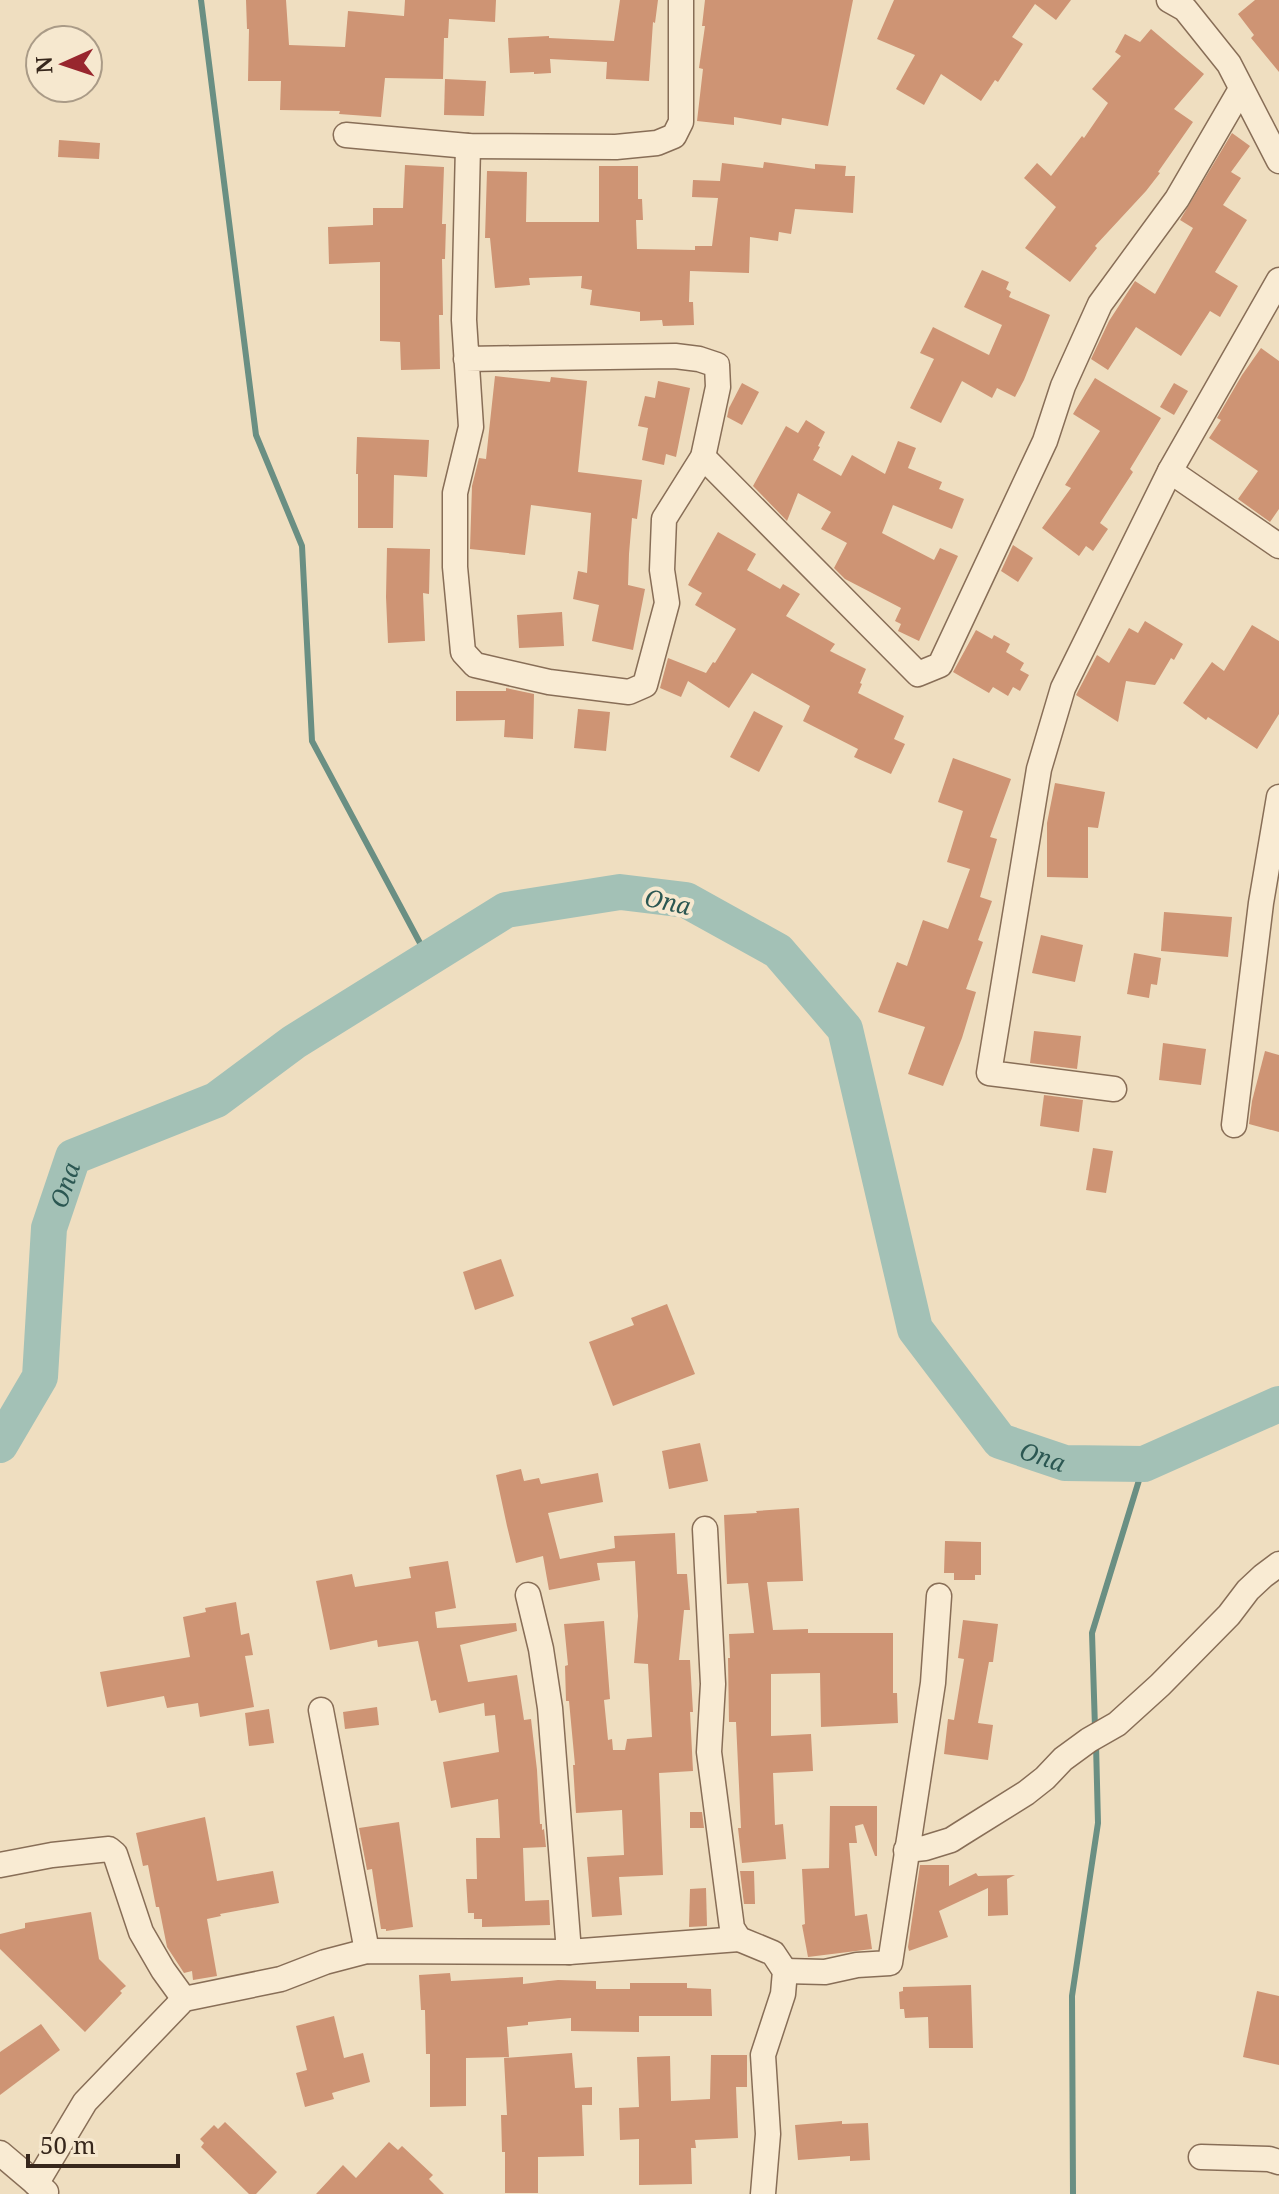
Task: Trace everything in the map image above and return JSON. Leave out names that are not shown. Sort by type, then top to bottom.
[{"type":"street","points":[[346,135],[468,146],[616,147],[657,143],[674,136],[681,122],[681,0]]},
{"type":"street","points":[[1169,0],[1185,9],[1229,64],[1279,161]]},
{"type":"street","points":[[703,457],[918,674],[940,665],[1045,441],[1063,386],[1100,304],[1177,199],[1241,89]]},
{"type":"street","points":[[466,359],[675,356],[717,365],[718,387],[703,457],[664,519],[662,570],[667,603],[645,685],[629,692],[549,682],[475,665],[463,652],[455,567],[455,493],[471,427],[466,359],[464,320],[468,146]]},
{"type":"street","points":[[1114,1089],[989,1073],[1039,769],[1063,688],[1170,471],[1279,280]]},
{"type":"street","points":[[1170,471],[1279,546]]},
{"type":"street","points":[[1234,1125],[1261,903],[1275,839],[1279,797]]},
{"type":"street","points":[[705,1529],[713,1684],[709,1752],[732,1928],[739,1939]]},
{"type":"street","points":[[906,1850],[951,1840],[1026,1793],[1063,1759],[1117,1724],[1160,1685],[1263,1576],[1279,1564]]},
{"type":"street","points":[[528,1595],[541,1649],[550,1708],[569,1952]]},
{"type":"street","points":[[785,1971],[825,1972],[857,1965],[890,1963],[933,1683],[939,1596]]},
{"type":"street","points":[[321,1710],[367,1951]]},
{"type":"street","points":[[0,1865],[109,1849],[115,1854],[141,1932],[184,1999]]},
{"type":"street","points":[[0,2153],[42,2189],[85,2102],[184,1999],[281,1979],[325,1962],[367,1951],[569,1952],[739,1939],[773,1953],[785,1971],[783,1994],[763,2055],[768,2134],[763,2194]]},
{"type":"street","points":[[1201,2157],[1279,2162]]},
{"type":"building","points":[[246,0],[286,0],[289,45],[345,47],[348,11],[404,16],[405,0],[496,0],[495,22],[449,19],[448,38],[444,38],[443,79],[385,78],[381,117],[339,114],[340,111],[280,110],[281,81],[248,81]]},
{"type":"building","points":[[620,0],[658,0],[653,22],[649,81],[606,79],[607,62],[550,59],[551,73],[510,73],[508,38],[549,36],[614,41]]},
{"type":"building","points":[[705,0],[853,0],[828,126],[782,118],[781,125],[734,117],[734,125],[697,121],[703,69],[699,68]]},
{"type":"building","points":[[894,0],[1071,0],[1056,20],[1035,4],[1012,37],[1023,44],[998,82],[995,80],[981,101],[941,74],[924,105],[896,89],[915,55],[877,39]]},
{"type":"building","points":[[1255,0],[1279,0],[1279,72],[1251,38],[1254,35],[1238,14]]},
{"type":"building","points":[[1151,29],[1204,74],[1174,109],[1193,122],[1160,173],[1095,246],[1097,248],[1070,282],[1025,248],[1056,207],[1024,178],[1037,163],[1051,176],[1082,136],[1084,138],[1108,103],[1092,89],[1121,56],[1115,52],[1125,34],[1140,42]]},
{"type":"building","points":[[445,79],[486,81],[484,116],[444,115]]},
{"type":"building","points":[[1232,133],[1250,146],[1231,172],[1241,178],[1223,205],[1247,220],[1215,272],[1238,286],[1220,317],[1210,311],[1181,356],[1136,327],[1108,370],[1091,359],[1109,321],[1135,281],[1155,294],[1193,228],[1180,220]]},
{"type":"building","points":[[59,140],[100,143],[99,159],[58,157]]},
{"type":"building","points":[[764,162],[815,169],[815,164],[846,166],[845,176],[855,176],[853,213],[795,209],[791,234],[779,232],[778,241],[750,237],[749,273],[690,271],[689,302],[693,302],[694,325],[663,326],[662,320],[640,321],[640,312],[590,305],[592,290],[581,288],[582,276],[529,278],[530,285],[495,288],[490,238],[485,238],[487,171],[527,172],[526,222],[599,222],[599,166],[638,166],[638,199],[642,199],[643,220],[636,220],[637,249],[695,250],[695,246],[712,246],[718,198],[692,197],[693,180],[720,181],[722,163],[763,168]]},
{"type":"building","points":[[405,165],[444,167],[442,224],[446,224],[445,259],[442,259],[443,315],[439,315],[440,369],[401,370],[400,342],[380,341],[380,262],[329,264],[328,227],[373,225],[373,208],[403,208]]},
{"type":"building","points":[[982,270],[1009,282],[1006,289],[1011,292],[1009,297],[1050,315],[1015,397],[997,388],[992,398],[962,381],[941,423],[910,408],[934,359],[920,353],[933,327],[989,355],[1002,325],[964,307]]},
{"type":"building","points":[[1261,348],[1279,361],[1279,509],[1270,522],[1238,499],[1258,471],[1209,438],[1221,420],[1217,418]]},
{"type":"building","points":[[495,376],[550,382],[551,377],[587,381],[578,472],[642,480],[637,519],[632,518],[629,554],[628,585],[645,589],[633,650],[592,641],[599,605],[573,599],[578,571],[587,573],[591,513],[531,505],[525,555],[470,549],[472,486],[479,458],[486,459]]},
{"type":"building","points":[[1095,378],[1161,418],[1130,469],[1133,472],[1100,523],[1108,529],[1093,551],[1086,546],[1079,556],[1042,528],[1071,488],[1065,485],[1100,431],[1073,414]]},
{"type":"building","points":[[658,381],[690,388],[676,457],[666,454],[664,465],[642,460],[648,428],[638,426],[645,396],[655,398]]},
{"type":"building","points":[[742,383],[759,392],[742,425],[727,417]]},
{"type":"building","points":[[1174,383],[1188,391],[1174,415],[1160,407]]},
{"type":"building","points":[[806,420],[825,432],[813,460],[841,476],[852,455],[885,474],[898,441],[916,448],[908,468],[942,482],[939,489],[964,499],[952,529],[893,505],[882,533],[934,560],[940,548],[958,556],[919,641],[898,631],[901,624],[895,621],[901,608],[845,579],[834,568],[847,543],[821,529],[831,512],[798,493],[787,521],[753,486],[786,426],[798,433]]},
{"type":"building","points":[[357,437],[429,440],[427,477],[394,475],[393,528],[358,528]]},
{"type":"building","points":[[718,532],[756,554],[747,570],[780,589],[783,584],[800,594],[786,616],[835,644],[830,651],[866,669],[858,693],[904,716],[894,739],[905,744],[891,774],[854,757],[858,749],[803,721],[810,706],[752,673],[729,708],[688,681],[681,697],[660,688],[668,658],[706,673],[736,629],[695,605],[702,593],[688,585]]},
{"type":"building","points":[[1013,545],[1033,558],[1018,582],[1001,571]]},
{"type":"building","points":[[387,548],[430,549],[429,594],[423,593],[425,641],[388,643]]},
{"type":"building","points":[[562,612],[564,646],[519,648],[517,615]]},
{"type":"building","points":[[1145,621],[1183,644],[1155,685],[1126,681],[1118,722],[1076,695],[1097,655],[1109,663],[1129,628],[1138,633]]},
{"type":"building","points":[[1252,625],[1279,641],[1279,714],[1257,749],[1183,703],[1212,662],[1224,671]]},
{"type":"building","points":[[976,630],[1010,644],[1006,652],[1024,663],[1020,670],[1029,675],[1020,691],[1013,687],[1008,696],[993,687],[989,693],[953,672]]},
{"type":"building","points":[[506,688],[534,694],[533,739],[504,737],[505,720],[456,721],[456,691],[506,691]]},
{"type":"building","points":[[578,709],[610,712],[606,751],[574,748]]},
{"type":"building","points":[[754,711],[783,726],[759,772],[730,757]]},
{"type":"building","points":[[953,758],[1011,779],[990,837],[997,839],[980,897],[992,901],[978,940],[983,942],[966,989],[976,992],[943,1086],[908,1074],[925,1027],[878,1012],[897,962],[907,966],[923,920],[948,929],[970,869],[947,862],[963,811],[938,802]]},
{"type":"building","points":[[1055,783],[1105,792],[1098,828],[1088,827],[1088,878],[1047,877],[1047,823]]},
{"type":"building","points":[[1164,912],[1232,917],[1228,957],[1161,951]]},
{"type":"building","points":[[1041,935],[1083,945],[1075,982],[1032,973]]},
{"type":"building","points":[[1134,953],[1161,958],[1157,985],[1151,984],[1149,998],[1127,994]]},
{"type":"building","points":[[1034,1031],[1081,1036],[1077,1069],[1030,1063]]},
{"type":"building","points":[[1163,1043],[1206,1049],[1201,1085],[1159,1080]]},
{"type":"building","points":[[1265,1051],[1279,1055],[1279,1132],[1249,1124]]},
{"type":"building","points":[[1044,1095],[1083,1100],[1079,1132],[1040,1126]]},
{"type":"building","points":[[1093,1148],[1113,1151],[1106,1193],[1086,1190]]},
{"type":"building","points":[[501,1259],[514,1296],[475,1310],[463,1272]]},
{"type":"building","points":[[667,1304],[695,1374],[613,1406],[589,1342],[634,1325],[631,1318]]},
{"type":"building","points":[[700,1443],[708,1481],[669,1489],[662,1451]]},
{"type":"building","points":[[521,1469],[524,1481],[539,1478],[541,1484],[598,1473],[603,1502],[548,1513],[560,1559],[615,1548],[614,1536],[675,1533],[677,1574],[687,1574],[690,1610],[684,1610],[679,1660],[690,1660],[693,1771],[659,1773],[663,1875],[619,1877],[622,1915],[592,1917],[587,1857],[624,1855],[622,1810],[576,1813],[575,1765],[569,1701],[566,1701],[565,1666],[568,1665],[564,1624],[604,1621],[610,1699],[604,1700],[608,1740],[612,1739],[613,1750],[625,1750],[627,1739],[652,1737],[648,1664],[634,1663],[638,1616],[635,1561],[597,1563],[600,1580],[549,1590],[543,1556],[516,1563],[507,1526],[496,1475]]},
{"type":"building","points":[[799,1508],[803,1581],[767,1582],[773,1630],[893,1633],[893,1693],[897,1693],[898,1723],[821,1727],[820,1673],[771,1674],[771,1736],[811,1734],[813,1771],[773,1773],[775,1825],[783,1824],[786,1859],[742,1863],[738,1828],[741,1828],[736,1722],[729,1722],[729,1634],[754,1633],[748,1583],[727,1584],[724,1515]]},
{"type":"building","points":[[945,1541],[981,1542],[981,1575],[975,1575],[975,1580],[954,1580],[954,1573],[944,1573]]},
{"type":"building","points":[[448,1561],[456,1608],[435,1612],[437,1628],[516,1623],[517,1631],[460,1645],[468,1682],[517,1675],[524,1720],[531,1719],[540,1824],[544,1829],[546,1847],[523,1848],[525,1901],[549,1900],[550,1925],[482,1927],[482,1919],[474,1919],[474,1913],[468,1913],[466,1879],[477,1879],[476,1838],[500,1838],[498,1799],[451,1808],[443,1762],[499,1752],[495,1715],[485,1716],[484,1703],[439,1713],[436,1700],[431,1701],[418,1641],[378,1647],[377,1640],[330,1650],[316,1581],[352,1574],[355,1587],[411,1578],[409,1567]]},
{"type":"building","points":[[236,1602],[241,1635],[249,1633],[253,1655],[245,1656],[254,1707],[200,1717],[198,1703],[167,1708],[164,1696],[107,1707],[100,1672],[190,1657],[183,1617],[206,1612],[205,1608]]},
{"type":"building","points":[[963,1620],[998,1624],[993,1662],[989,1662],[978,1723],[993,1725],[988,1760],[944,1754],[948,1719],[954,1720],[964,1659],[958,1658]]},
{"type":"building","points":[[377,1707],[379,1725],[345,1729],[343,1712]]},
{"type":"building","points":[[269,1709],[274,1743],[249,1746],[245,1713]]},
{"type":"building","points":[[830,1806],[877,1806],[877,1856],[863,1824],[855,1826],[857,1843],[849,1843],[855,1916],[867,1914],[872,1949],[808,1957],[802,1925],[805,1924],[802,1869],[829,1868]]},
{"type":"building","points":[[690,1812],[702,1812],[704,1828],[690,1828]]},
{"type":"building","points":[[205,1817],[217,1881],[273,1871],[279,1903],[207,1919],[217,1976],[193,1980],[192,1971],[184,1973],[167,1947],[148,1865],[143,1866],[136,1833]]},
{"type":"building","points":[[399,1822],[413,1927],[386,1931],[381,1929],[372,1869],[367,1870],[359,1828]]},
{"type":"building","points":[[920,1865],[949,1865],[949,1886],[976,1873],[978,1876],[1015,1875],[1007,1879],[1008,1915],[988,1916],[988,1888],[939,1911],[948,1937],[909,1951]]},
{"type":"building","points":[[740,1871],[754,1871],[755,1904],[744,1904]]},
{"type":"building","points":[[706,1888],[707,1926],[689,1927],[690,1889]]},
{"type":"building","points":[[91,1912],[99,1959],[126,1986],[85,2032],[0,1949],[0,1934],[25,1928],[25,1923]]},
{"type":"building","points":[[450,1973],[451,1981],[523,1977],[523,1984],[558,1980],[596,1981],[596,1989],[630,1989],[630,1983],[687,1983],[687,1988],[711,1989],[712,2016],[639,2016],[639,2032],[571,2031],[571,2018],[507,2027],[509,2057],[466,2058],[466,2106],[430,2107],[430,2054],[426,2054],[425,2010],[421,2010],[419,1975]]},
{"type":"building","points":[[971,1985],[973,2048],[929,2048],[928,2017],[905,2018],[904,2009],[900,2009],[899,1992],[903,1991],[903,1987]]},
{"type":"building","points":[[1257,1991],[1279,1996],[1279,2065],[1243,2057]]},
{"type":"building","points":[[334,2016],[344,2058],[363,2053],[370,2082],[332,2093],[334,2099],[305,2107],[296,2073],[307,2070],[296,2026]]},
{"type":"building","points":[[41,2024],[60,2050],[0,2095],[0,2052]]},
{"type":"building","points":[[572,2053],[575,2088],[592,2087],[592,2105],[582,2105],[584,2156],[538,2157],[538,2193],[505,2193],[501,2115],[507,2115],[504,2058]]},
{"type":"building","points":[[711,2055],[747,2055],[747,2087],[736,2087],[738,2138],[695,2140],[696,2148],[691,2148],[692,2184],[639,2185],[639,2139],[620,2140],[619,2108],[639,2107],[637,2057],[670,2056],[671,2101],[710,2099]]},
{"type":"building","points":[[842,2121],[842,2124],[868,2123],[870,2160],[850,2161],[850,2156],[798,2160],[795,2125]]},
{"type":"building","points":[[225,2122],[277,2172],[256,2194],[249,2194],[201,2147],[204,2143],[200,2139],[214,2125],[218,2129]]},
{"type":"building","points":[[389,2142],[398,2150],[402,2146],[433,2175],[429,2179],[444,2194],[316,2194],[343,2165],[356,2178]]},
{"type":"waterway","points":[[201,0],[256,435],[302,546],[312,741],[428,958]]},
{"type":"waterway","name":"Ona","points":[[0,1445],[40,1377],[49,1228],[73,1157],[216,1100],[294,1042],[506,910],[620,892],[686,900],[778,951],[845,1029],[915,1329],[1000,1441],[1065,1463],[1144,1464],[1279,1404]]},
{"type":"waterway","points":[[1095,1728],[1092,1633],[1144,1464]]},
{"type":"waterway","points":[[1073,2194],[1072,1996],[1098,1823],[1096,1744]]}]
